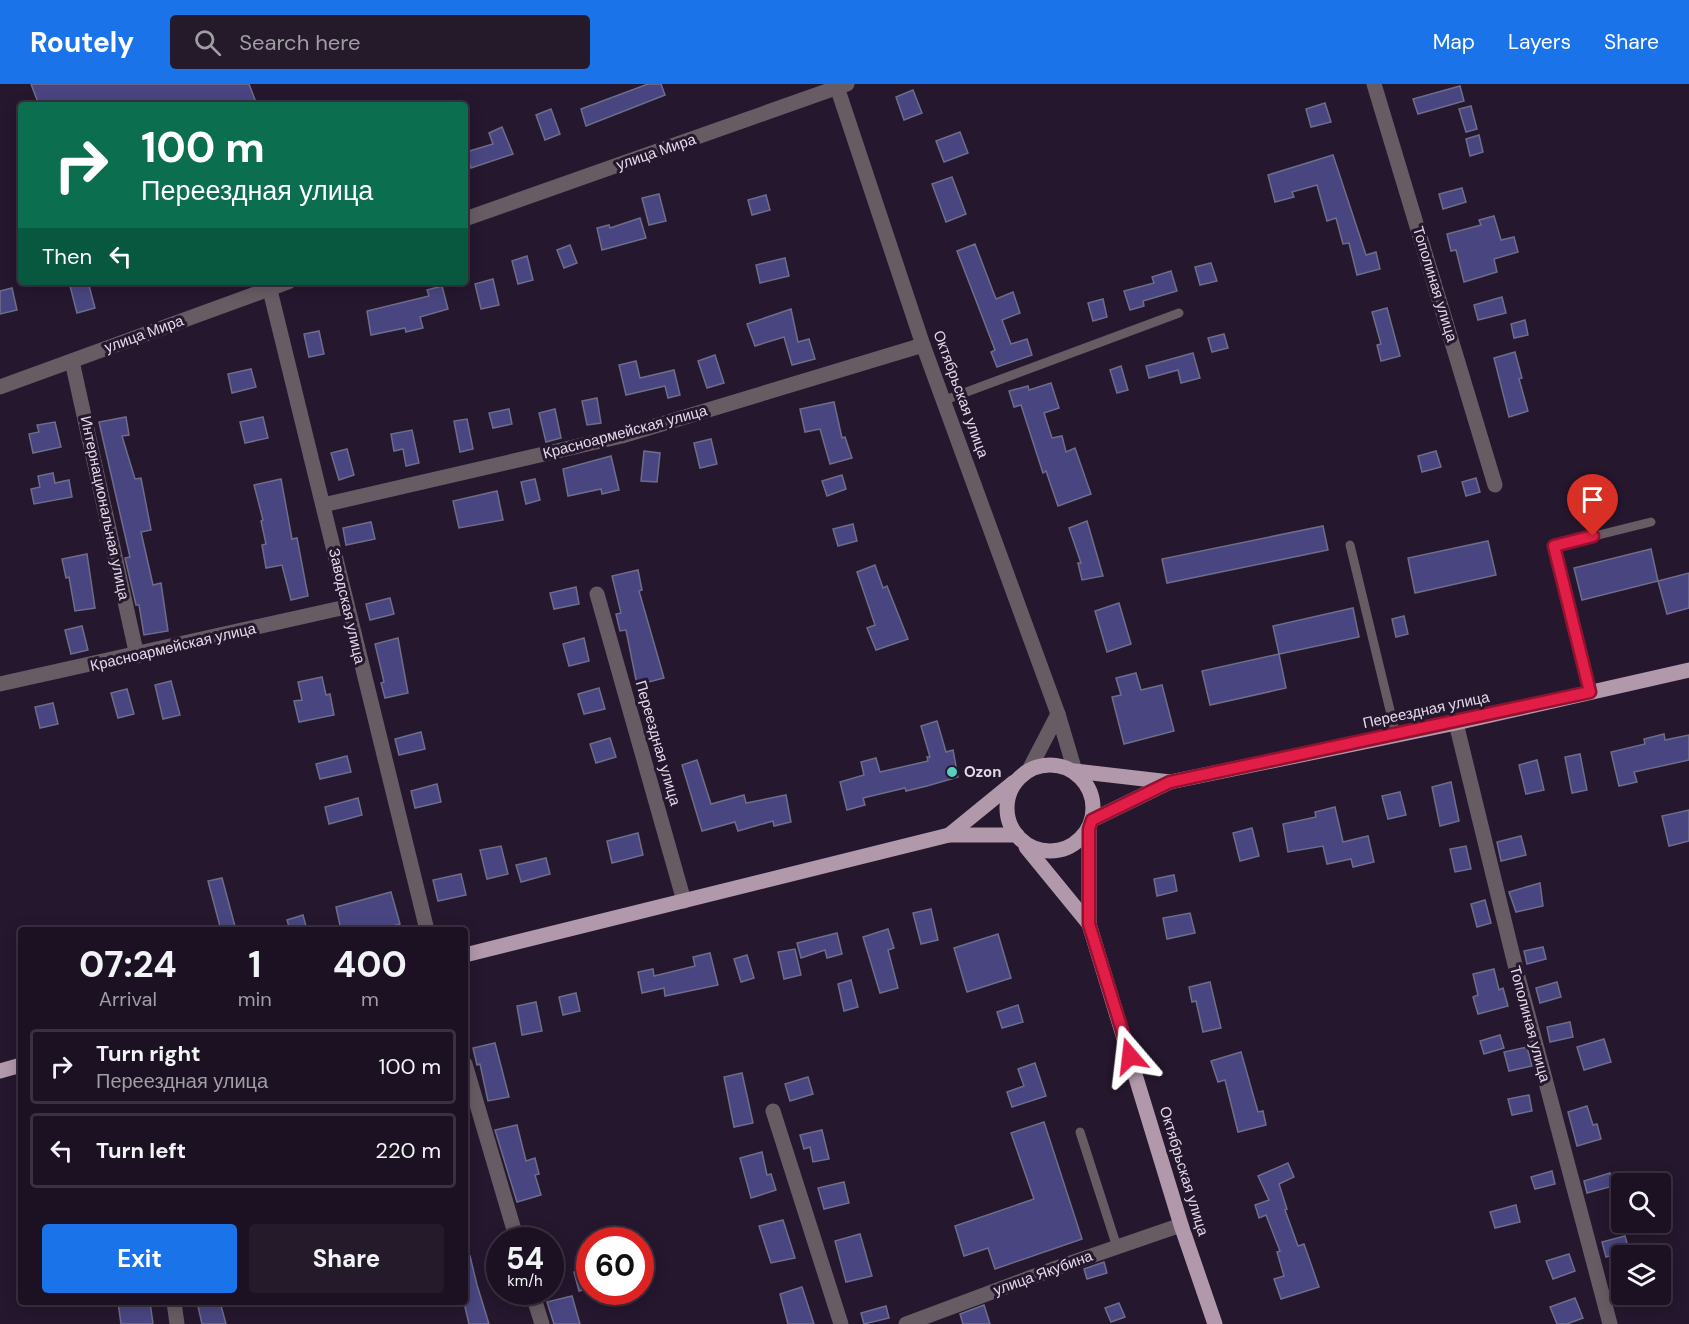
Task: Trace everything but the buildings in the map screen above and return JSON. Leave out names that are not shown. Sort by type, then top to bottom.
[{"type":"main road","name":"Переездная улица","points":[[1090,824],[1170,782],[1456,723],[1689,670]]},
{"type":"main road","points":[[949,835],[1024,773],[1045,764],[1060,765],[1075,771],[1089,787],[1095,808],[1090,824],[1077,843],[1059,851],[1040,851],[1020,839],[1011,828],[1006,811],[1009,793],[1024,773]]},
{"type":"main road","name":"Переездная улица","points":[[1075,771],[1170,782]]},
{"type":"main road","name":"Октябрьская улица","points":[[1090,824],[1089,924],[1181,1225],[1215,1324]]},
{"type":"main road","points":[[468,954],[949,835],[1020,839]]},
{"type":"main road","name":"Октябрьская улица","points":[[1020,839],[1089,924]]},
{"type":"main road","points":[[0,1071],[18,1066]]},
{"type":"street","name":"Тополиная улица","points":[[1374,84],[1495,485]]},
{"type":"street","name":"улица Мира","points":[[468,218],[840,85]]},
{"type":"street","name":"Октябрьская улица","points":[[840,85],[923,345],[1058,714],[1075,771]]},
{"type":"street","name":"улица Мира","points":[[0,387],[269,285]]},
{"type":"street","name":"Заводская улица","points":[[269,285],[346,607],[426,927]]},
{"type":"street","name":"Красноармейская улица","points":[[323,505],[622,436],[923,345]]},
{"type":"street","name":"Интернациональная улица","points":[[72,361],[137,656]]},
{"type":"street","name":"Переездная улица","points":[[597,594],[684,902]]},
{"type":"street","name":"Красноармейская улица","points":[[0,684],[137,656],[346,607]]},
{"type":"street","points":[[1024,773],[1058,714]]},
{"type":"street","name":"Тополиная улица","points":[[1456,723],[1517,973],[1610,1324]]},
{"type":"street","points":[[468,1074],[513,1227]]},
{"type":"street","points":[[773,1111],[841,1324]]},
{"type":"street","name":"улица Якубина","points":[[906,1324],[1181,1225]]},
{"type":"street","points":[[174,1305],[177,1324]]},
{"type":"street","points":[[536,1305],[542,1324]]},
{"type":"lane","points":[[945,400],[1179,314]]},
{"type":"lane","points":[[1590,692],[1554,546],[1651,522]]},
{"type":"lane","points":[[1350,545],[1395,735]]},
{"type":"lane","points":[[1080,1132],[1117,1247]]},
{"type":"place","name":"Ozon","points":[[952,772]]},
{"type":"route","points":[[1130,1056],[1089,924],[1089,829],[1092,820],[1170,782],[1456,723],[1590,692],[1554,546],[1593,536]]}]
